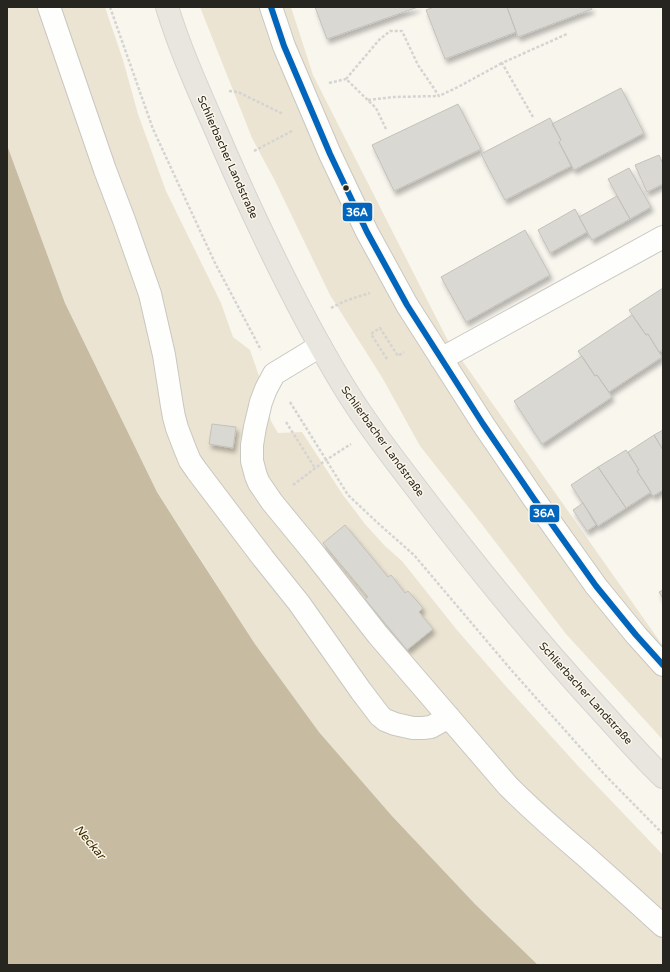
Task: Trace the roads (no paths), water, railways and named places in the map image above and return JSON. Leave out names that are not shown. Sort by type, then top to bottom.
[{"type":"main road","name":"Schlierbacher Landstraße","points":[[167,7],[198,88],[252,212],[287,286],[342,384],[373,430],[470,557],[550,654],[663,778]]},
{"type":"street","points":[[49,7],[105,170],[150,294],[164,355],[174,417],[190,461],[203,480],[299,603],[380,716],[395,724],[413,728],[430,727],[449,717]]},
{"type":"street","points":[[271,7],[309,120],[330,154],[367,232],[408,305],[441,359],[526,486],[596,586],[663,665]]},
{"type":"street","points":[[441,359],[663,237]]},
{"type":"street","points":[[320,346],[274,374],[266,389],[255,427],[252,454],[253,468],[259,483],[272,502],[378,635],[508,786],[546,823],[663,926]]},
{"type":"water","name":"Neckar","points":[[7,145],[65,303],[157,492],[192,547],[255,644],[319,732],[392,816],[475,904],[538,965],[7,965]]}]
